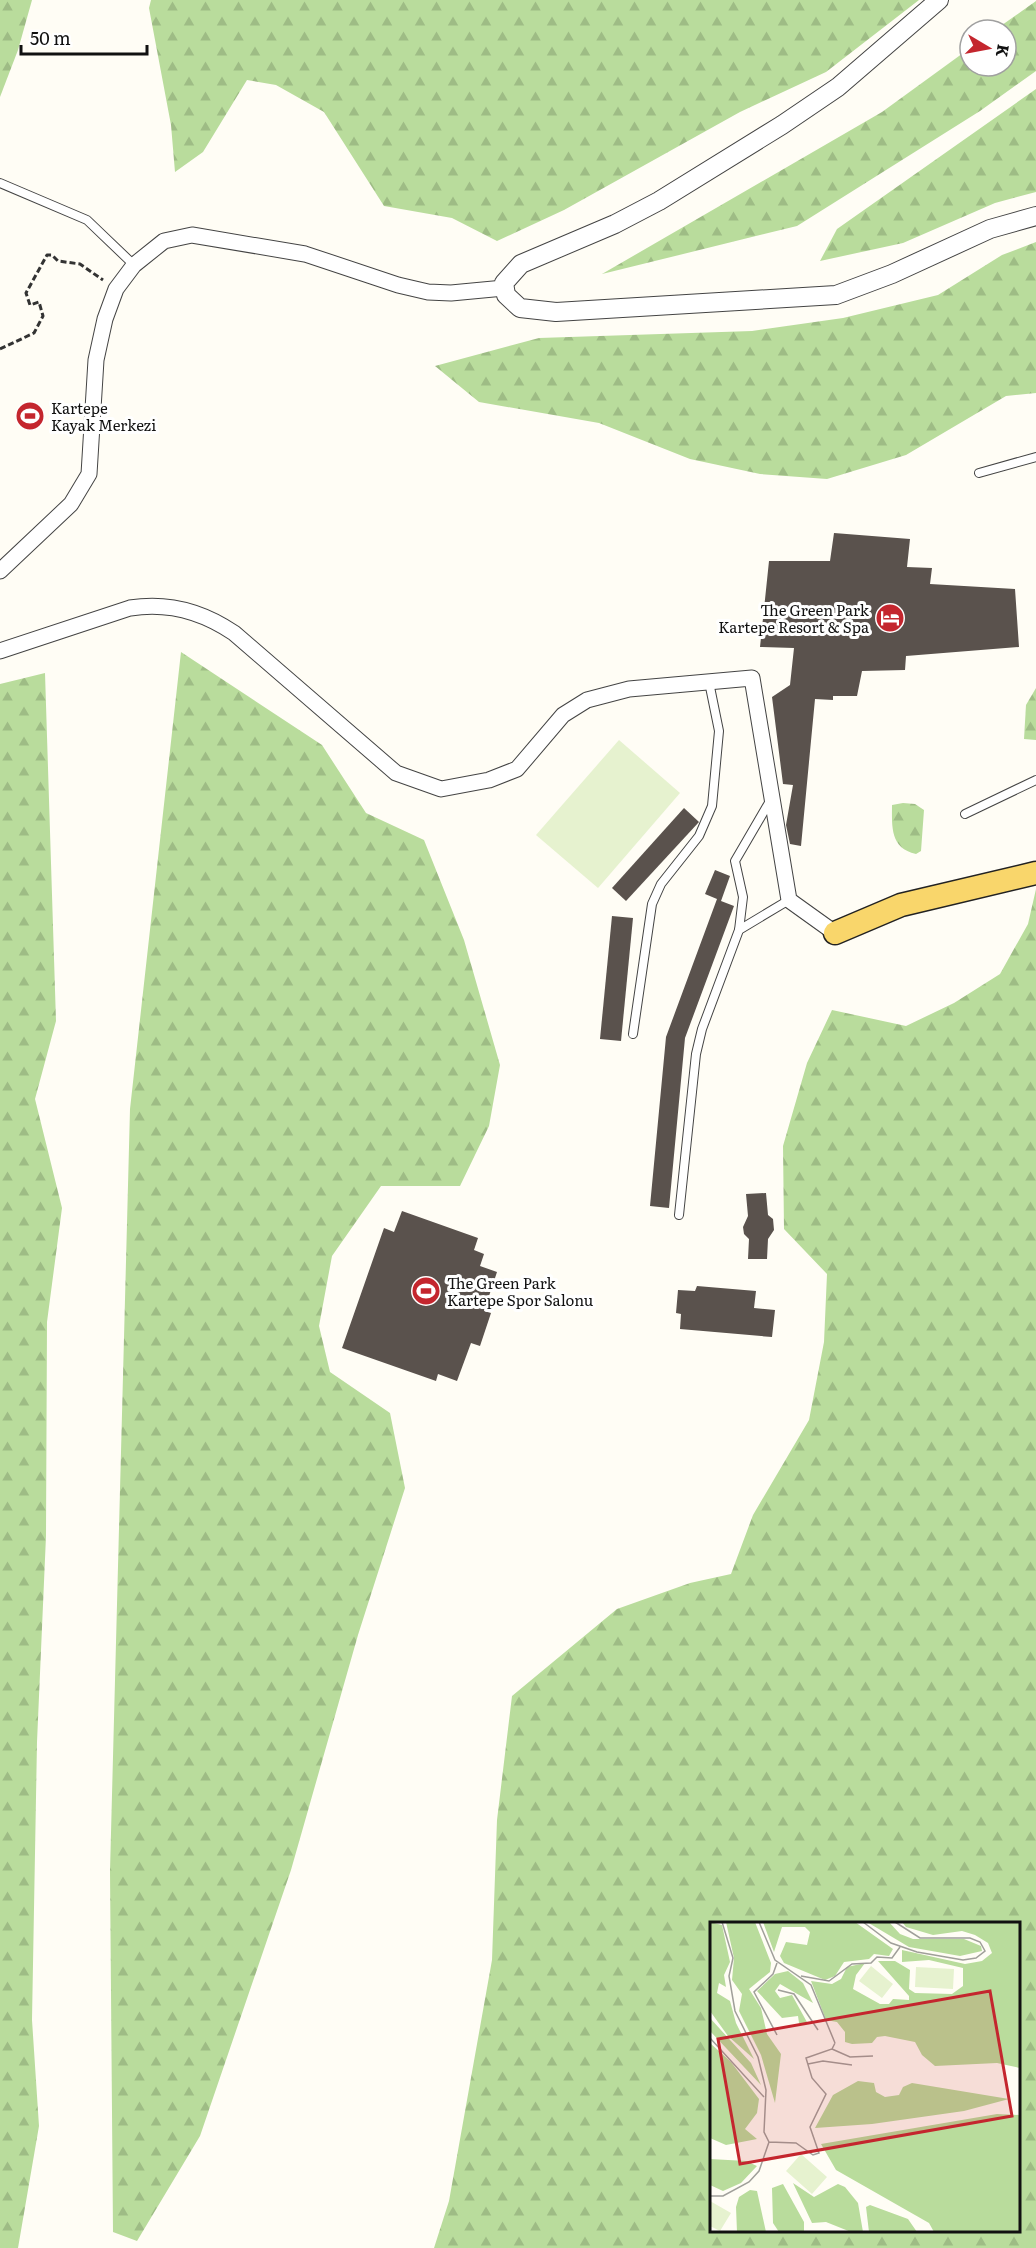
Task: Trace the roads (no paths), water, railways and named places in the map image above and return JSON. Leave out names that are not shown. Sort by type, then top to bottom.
[{"type":"main road","points":[[835,933],[902,905],[1036,873]]},
{"type":"street","points":[[939,0],[838,87],[782,125],[659,201],[615,224],[522,264],[507,278],[504,288],[506,295],[520,308],[556,312],[836,295],[892,274],[990,229],[1036,216]]},
{"type":"street","points":[[0,571],[71,504],[89,474],[96,360],[105,319],[116,289],[134,265],[164,242],[192,235],[220,237],[323,258],[398,285],[428,292],[451,293],[504,288]]},
{"type":"street","points":[[0,651],[130,608],[149,605],[201,615],[234,633],[396,773],[427,786],[441,789],[489,780],[517,769],[563,715],[587,700],[629,689],[752,678],[789,900],[835,933]]},
{"type":"lane","points":[[0,183],[87,220],[134,265]]},
{"type":"lane","points":[[979,473],[1036,457]]},
{"type":"lane","points":[[633,1034],[652,904],[661,884],[699,836],[712,806],[718,731],[709,682]]},
{"type":"lane","points":[[964,814],[1036,780]]},
{"type":"lane","points":[[679,1215],[696,1054],[702,1029],[739,930],[743,897],[735,861],[772,798]]},
{"type":"lane","points":[[739,930],[789,900]]},
{"type":"place","name":"Kartepe Kayak Merkezi","points":[[30,416]]},
{"type":"place","name":"The Green Park Kartepe Resort & Spa","points":[[890,618]]},
{"type":"place","name":"The Green Park Kartepe Spor Salonu","points":[[426,1291]]}]
